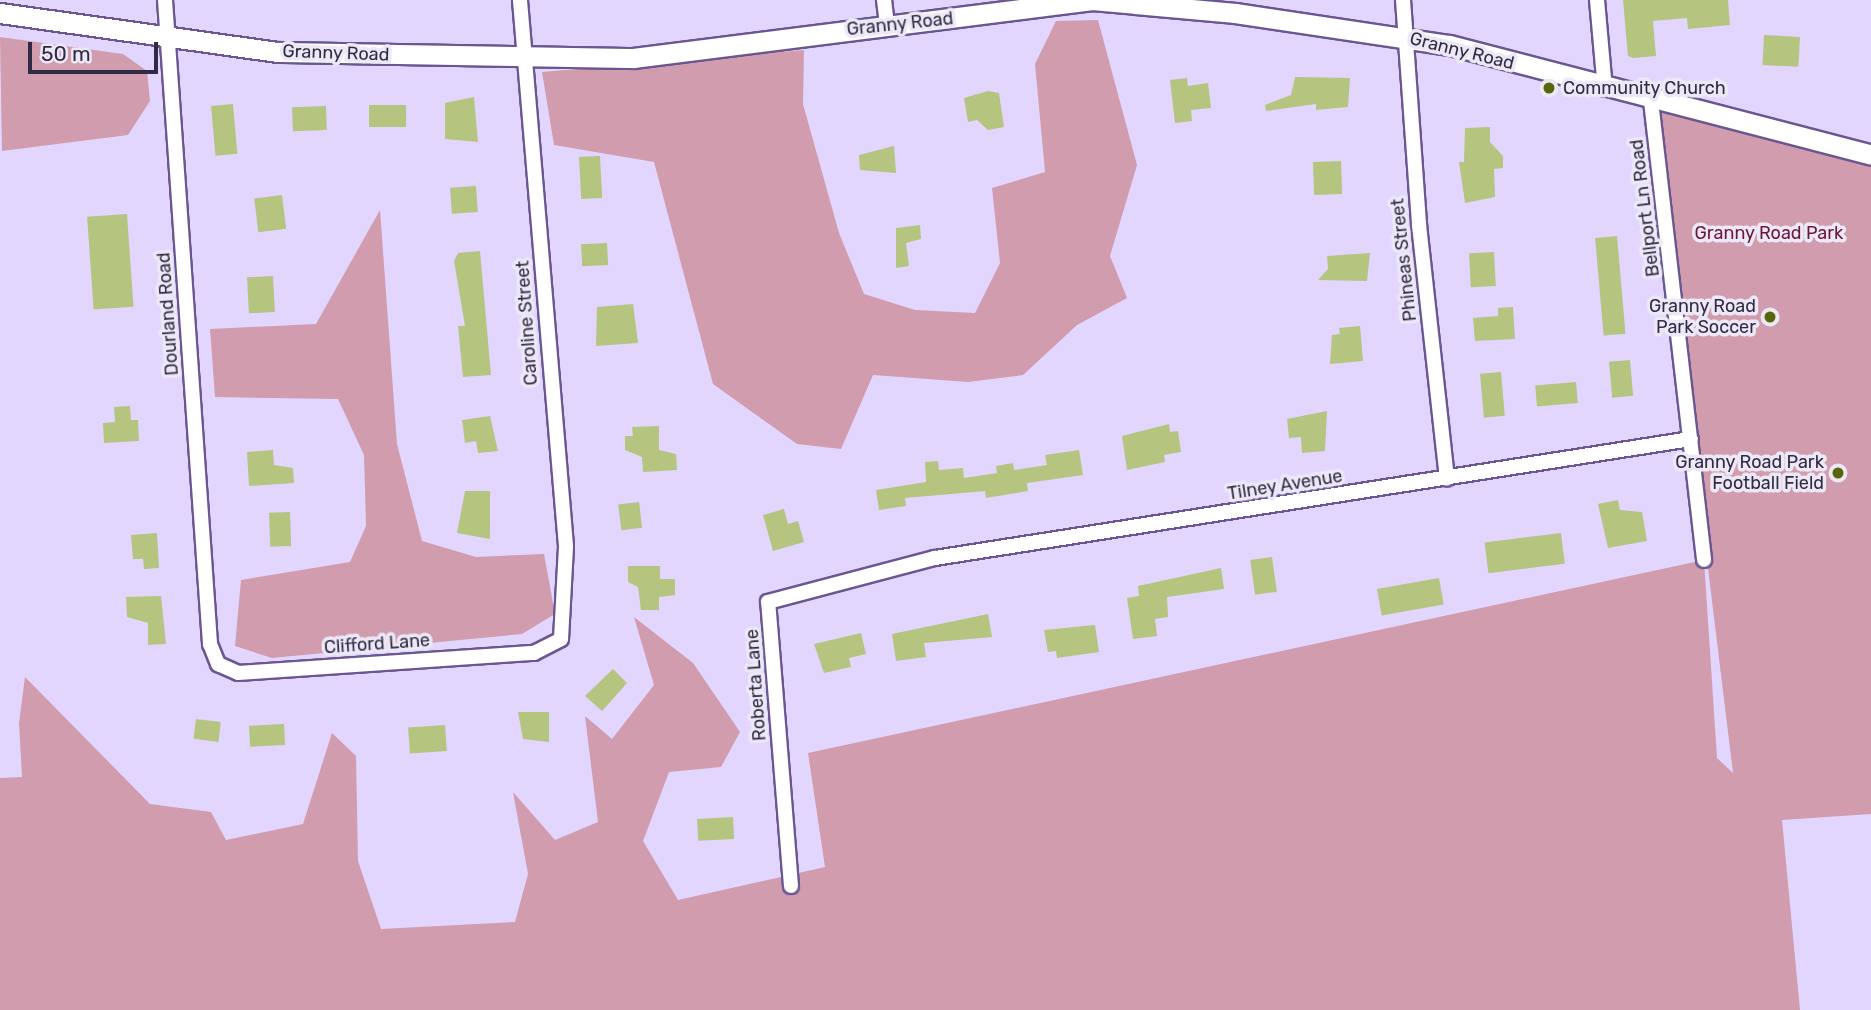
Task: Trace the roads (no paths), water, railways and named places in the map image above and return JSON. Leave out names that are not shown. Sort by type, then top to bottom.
[{"type":"street","name":"Dourland Road","points":[[165,0],[208,588]]},
{"type":"street","name":"Caroline Street","points":[[520,0],[567,585]]},
{"type":"street","points":[[884,0],[887,24]]},
{"type":"street","name":"Granny Road","points":[[0,13],[278,52],[633,58],[1092,0],[1234,7],[1405,37],[1651,102],[1871,155]]},
{"type":"street","name":"Phineas Street","points":[[1403,0],[1447,478]]},
{"type":"street","points":[[1597,0],[1605,89]]},
{"type":"street","name":"Bellport Ln Road","points":[[1651,102],[1704,560]]},
{"type":"street","name":"Tilney Avenue","points":[[885,572],[935,558],[1692,439]]},
{"type":"street","name":"Roberta Lane","points":[[791,886],[768,601],[885,572]]},
{"type":"street","name":"Clifford Lane","points":[[208,588],[213,657],[228,672],[253,673],[534,653],[561,639],[567,585]]},
{"type":"place","name":"Community Church","points":[[1549,88]]},
{"type":"place","name":"Granny Road Park Soccer","points":[[1770,317]]},
{"type":"place","name":"Granny Road Park Football Field","points":[[1838,473]]},
{"type":"park label","name":"Granny Road Park","points":[[1769,233]]}]
